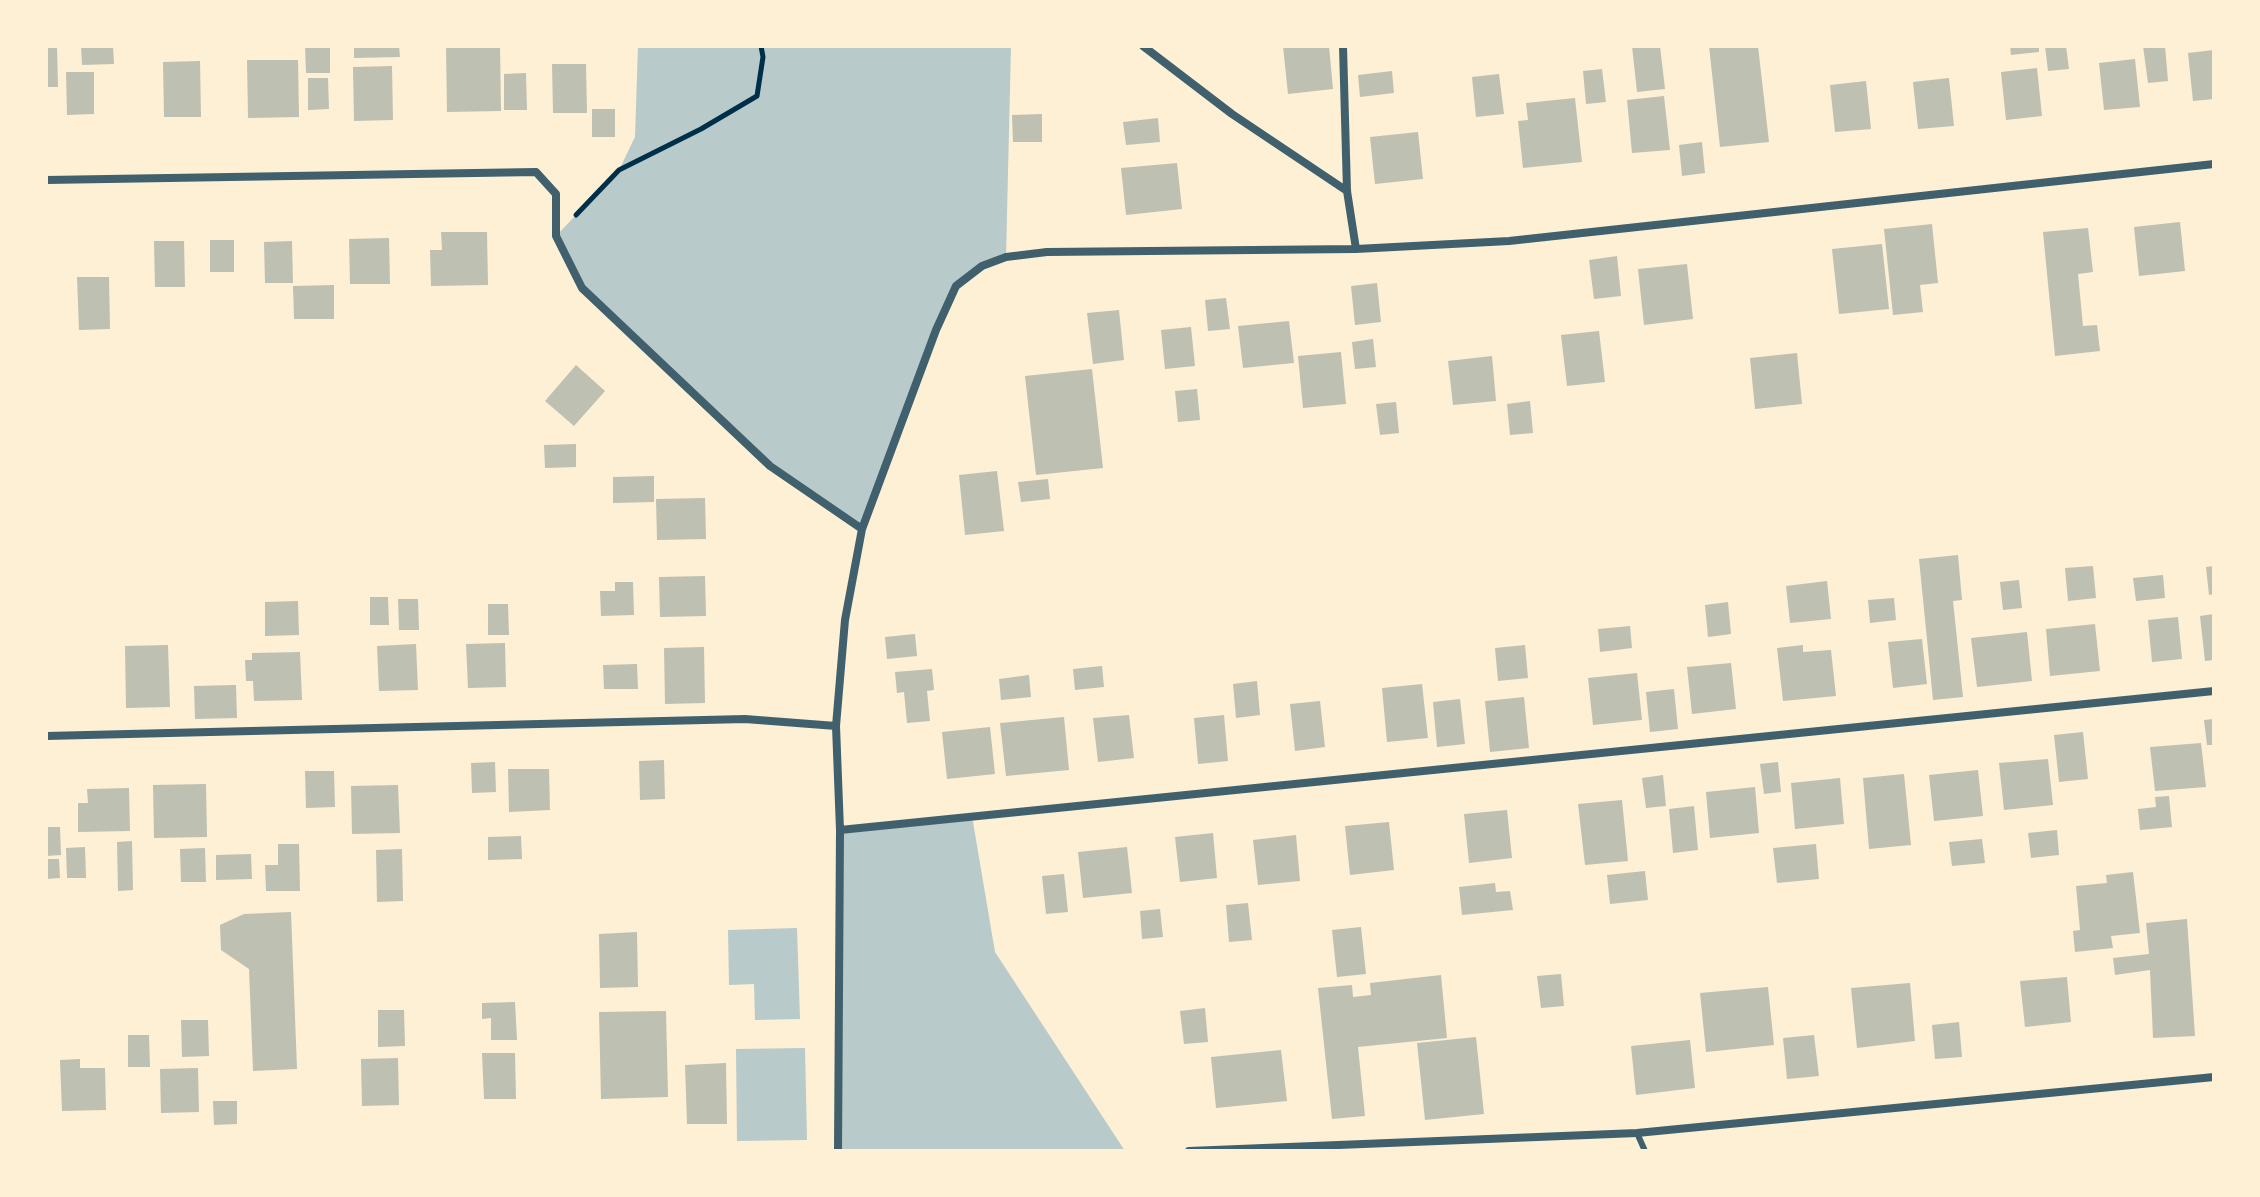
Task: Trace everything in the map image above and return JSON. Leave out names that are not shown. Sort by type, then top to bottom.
[{"type":"street","points":[[1143,46],[1232,114],[1347,191]]},
{"type":"street","points":[[1343,46],[1347,191],[1356,249]]},
{"type":"street","points":[[838,1151],[840,830],[836,726],[845,620],[862,529],[936,330],[956,286],[982,266],[1006,257],[1047,252],[1356,249],[1509,241],[2214,164]]},
{"type":"street","points":[[46,180],[536,172],[556,194],[556,236],[582,288],[770,466],[862,529]]},
{"type":"street","points":[[840,830],[2214,691]]},
{"type":"street","points":[[46,736],[745,719],[836,726]]},
{"type":"street","points":[[1189,1151],[1637,1133],[2214,1077]]},
{"type":"lane","points":[[1637,1133],[1645,1151]]},
{"type":"path","points":[[556,236],[619,170],[701,129],[757,96],[763,57],[761,46]]},
{"type":"shaded area","points":[[638,46],[1011,46],[1006,257],[982,266],[956,286],[862,529],[770,466],[582,288],[556,236],[619,170],[635,137]]},
{"type":"shaded area","points":[[972,816],[995,952],[1125,1151],[838,1151],[840,830]]},
{"type":"shaded area","points":[[797,928],[800,1019],[755,1020],[754,984],[729,985],[728,930]]},
{"type":"shaded area","points":[[805,1048],[807,1140],[737,1141],[736,1049]]},
{"type":"building","points":[[46,46],[57,46],[58,87],[46,87]]},
{"type":"building","points":[[81,46],[113,46],[114,64],[82,65]]},
{"type":"building","points":[[305,46],[330,46],[330,73],[306,73]]},
{"type":"building","points":[[354,46],[399,46],[400,57],[354,58]]},
{"type":"building","points":[[446,46],[500,46],[501,111],[447,112]]},
{"type":"building","points":[[1283,46],[1329,46],[1333,89],[1288,94]]},
{"type":"building","points":[[1632,46],[1660,46],[1665,89],[1637,92]]},
{"type":"building","points":[[1709,46],[1758,46],[1769,142],[1720,147]]},
{"type":"building","points":[[2010,46],[2039,46],[2039,52],[2011,55]]},
{"type":"building","points":[[2045,46],[2066,46],[2069,69],[2048,71]]},
{"type":"building","points":[[2143,46],[2165,46],[2168,81],[2148,83]]},
{"type":"building","points":[[2214,50],[2214,99],[2193,101],[2188,53]]},
{"type":"building","points":[[2135,59],[2140,107],[2104,110],[2099,63]]},
{"type":"building","points":[[247,60],[298,60],[299,117],[248,118]]},
{"type":"building","points":[[200,61],[201,117],[164,117],[163,62]]},
{"type":"building","points":[[552,64],[586,64],[587,113],[553,113]]},
{"type":"building","points":[[392,66],[393,120],[354,121],[353,67]]},
{"type":"building","points":[[2037,68],[2042,116],[2006,120],[2001,72]]},
{"type":"building","points":[[1602,69],[1606,102],[1586,104],[1583,71]]},
{"type":"building","points":[[1392,71],[1394,93],[1360,97],[1358,75]]},
{"type":"building","points":[[66,72],[94,72],[94,114],[67,115]]},
{"type":"building","points":[[526,73],[527,110],[504,110],[504,74]]},
{"type":"building","points":[[1499,74],[1504,114],[1476,117],[1472,77]]},
{"type":"building","points":[[308,78],[328,78],[329,109],[308,110]]},
{"type":"building","points":[[1949,78],[1954,126],[1918,129],[1913,82]]},
{"type":"building","points":[[1866,81],[1871,129],[1835,132],[1830,85]]},
{"type":"building","points":[[1664,96],[1670,150],[1632,153],[1627,100]]},
{"type":"building","points":[[1575,98],[1582,162],[1523,168],[1518,121],[1528,120],[1526,103]]},
{"type":"building","points":[[592,109],[615,109],[615,137],[592,137]]},
{"type":"building","points":[[1042,114],[1042,142],[1013,142],[1012,115]]},
{"type":"building","points":[[1158,118],[1160,142],[1126,145],[1123,122]]},
{"type":"building","points":[[1418,132],[1423,179],[1375,184],[1370,137]]},
{"type":"building","points":[[1702,142],[1705,173],[1682,176],[1679,145]]},
{"type":"building","points":[[1177,163],[1182,209],[1126,215],[1121,168]]},
{"type":"building","points":[[2180,222],[2185,271],[2139,276],[2134,227]]},
{"type":"building","points":[[1932,224],[1938,283],[1920,285],[1923,312],[1893,315],[1884,229]]},
{"type":"building","points":[[2088,228],[2093,272],[2078,274],[2083,326],[2097,325],[2100,351],[2055,356],[2043,232]]},
{"type":"building","points":[[441,232],[487,232],[488,285],[431,286],[430,250],[442,250]]},
{"type":"building","points":[[389,238],[390,284],[350,284],[349,239]]},
{"type":"building","points":[[210,240],[234,240],[234,272],[210,272]]},
{"type":"building","points":[[154,241],[184,241],[185,287],[155,287]]},
{"type":"building","points":[[292,241],[293,283],[265,283],[264,242]]},
{"type":"building","points":[[1882,244],[1889,309],[1839,314],[1832,249]]},
{"type":"building","points":[[1617,256],[1621,296],[1594,299],[1589,260]]},
{"type":"building","points":[[1687,264],[1693,319],[1644,325],[1638,269]]},
{"type":"building","points":[[77,277],[109,277],[110,329],[79,330]]},
{"type":"building","points":[[1377,283],[1381,322],[1355,325],[1351,286]]},
{"type":"building","points":[[334,285],[334,319],[294,319],[293,286]]},
{"type":"building","points":[[1226,298],[1230,329],[1208,331],[1205,300]]},
{"type":"building","points":[[1119,310],[1124,360],[1093,364],[1087,313]]},
{"type":"building","points":[[1289,321],[1294,363],[1243,368],[1238,326]]},
{"type":"building","points":[[1191,327],[1195,366],[1165,369],[1161,330]]},
{"type":"building","points":[[1599,331],[1605,382],[1567,386],[1561,335]]},
{"type":"building","points":[[1373,339],[1376,367],[1355,369],[1352,342]]},
{"type":"building","points":[[1341,352],[1346,404],[1303,408],[1298,356]]},
{"type":"building","points":[[1797,353],[1802,404],[1755,409],[1750,358]]},
{"type":"building","points":[[1492,356],[1496,401],[1453,405],[1448,361]]},
{"type":"building","points":[[576,365],[605,391],[574,426],[545,401]]},
{"type":"building","points":[[1092,369],[1103,468],[1036,475],[1025,376]]},
{"type":"building","points":[[1197,389],[1200,420],[1178,422],[1175,391]]},
{"type":"building","points":[[1530,401],[1533,433],[1510,435],[1507,404]]},
{"type":"building","points":[[1396,402],[1399,433],[1380,435],[1376,404]]},
{"type":"building","points":[[576,444],[576,467],[545,468],[544,445]]},
{"type":"building","points":[[997,471],[1004,531],[965,535],[959,475]]},
{"type":"building","points":[[654,476],[654,502],[613,503],[613,477]]},
{"type":"building","points":[[1048,479],[1050,499],[1021,502],[1018,482]]},
{"type":"building","points":[[705,498],[706,539],[657,540],[656,499]]},
{"type":"building","points":[[1958,555],[1962,600],[1953,601],[1963,697],[1933,700],[1919,559]]},
{"type":"building","points":[[2093,566],[2096,598],[2068,601],[2065,568]]},
{"type":"building","points":[[2214,566],[2214,594],[2209,595],[2206,567]]},
{"type":"building","points":[[2163,575],[2165,598],[2136,601],[2133,578]]},
{"type":"building","points":[[705,576],[706,616],[660,617],[659,577]]},
{"type":"building","points":[[2019,580],[2022,608],[2003,610],[2000,582]]},
{"type":"building","points":[[1827,581],[1831,619],[1790,623],[1786,586]]},
{"type":"building","points":[[615,582],[633,582],[634,615],[601,616],[600,591],[615,591]]},
{"type":"building","points":[[370,597],[388,597],[389,625],[370,625]]},
{"type":"building","points":[[1894,598],[1896,620],[1870,623],[1868,600]]},
{"type":"building","points":[[398,599],[418,599],[419,630],[399,630]]},
{"type":"building","points":[[298,601],[299,635],[265,636],[265,602]]},
{"type":"building","points":[[1728,602],[1731,634],[1708,637],[1705,605]]},
{"type":"building","points":[[488,604],[508,604],[509,635],[488,635]]},
{"type":"building","points":[[2214,614],[2214,660],[2205,661],[2200,616]]},
{"type":"building","points":[[2178,617],[2182,659],[2152,662],[2148,620]]},
{"type":"building","points":[[2095,624],[2100,671],[2050,676],[2046,629]]},
{"type":"building","points":[[1630,626],[1632,648],[1600,652],[1598,629]]},
{"type":"building","points":[[2027,632],[2032,681],[1977,687],[1971,638]]},
{"type":"building","points":[[915,634],[917,656],[887,659],[885,637]]},
{"type":"building","points":[[1922,639],[1927,684],[1893,688],[1888,642]]},
{"type":"building","points":[[505,643],[506,687],[468,688],[466,644]]},
{"type":"building","points":[[416,644],[418,690],[379,691],[377,646]]},
{"type":"building","points":[[168,645],[170,707],[126,708],[125,646]]},
{"type":"building","points":[[1525,645],[1528,678],[1498,681],[1495,648]]},
{"type":"building","points":[[1803,645],[1803,652],[1831,650],[1836,696],[1783,701],[1777,648]]},
{"type":"building","points":[[704,647],[705,703],[665,704],[664,648]]},
{"type":"building","points":[[300,652],[302,700],[254,701],[253,681],[246,681],[245,660],[252,660],[252,653]]},
{"type":"building","points":[[1731,663],[1736,709],[1692,714],[1687,667]]},
{"type":"building","points":[[637,664],[638,689],[604,689],[603,665]]},
{"type":"building","points":[[1102,666],[1104,687],[1075,690],[1073,669]]},
{"type":"building","points":[[932,669],[934,690],[927,691],[930,721],[907,723],[904,692],[897,693],[895,672]]},
{"type":"building","points":[[1637,673],[1642,720],[1593,725],[1588,678]]},
{"type":"building","points":[[1029,675],[1031,697],[1001,700],[999,679]]},
{"type":"building","points":[[1257,681],[1260,715],[1236,718],[1233,684]]},
{"type":"building","points":[[1422,684],[1428,738],[1387,742],[1382,688]]},
{"type":"building","points":[[236,685],[237,718],[195,719],[194,686]]},
{"type":"building","points":[[1674,689],[1678,729],[1650,732],[1646,692]]},
{"type":"building","points":[[1524,697],[1529,748],[1490,752],[1485,701]]},
{"type":"building","points":[[1460,699],[1465,744],[1437,747],[1433,702]]},
{"type":"building","points":[[1320,701],[1325,747],[1295,751],[1290,704]]},
{"type":"building","points":[[1129,715],[1134,758],[1098,762],[1093,718]]},
{"type":"building","points":[[1224,715],[1228,761],[1198,764],[1194,718]]},
{"type":"building","points":[[1064,717],[1069,770],[1006,776],[1000,723]]},
{"type":"building","points":[[2214,719],[2214,745],[2207,745],[2204,720]]},
{"type":"building","points":[[990,727],[995,774],[947,779],[942,732]]},
{"type":"building","points":[[2083,732],[2088,779],[2059,782],[2054,735]]},
{"type":"building","points":[[2201,743],[2206,787],[2155,791],[2150,747]]},
{"type":"building","points":[[2048,759],[2053,805],[2004,810],[1999,763]]},
{"type":"building","points":[[664,760],[665,799],[640,800],[639,761]]},
{"type":"building","points":[[495,762],[496,792],[472,793],[471,763]]},
{"type":"building","points":[[1778,762],[1781,792],[1764,794],[1760,764]]},
{"type":"building","points":[[508,769],[549,769],[550,810],[509,812]]},
{"type":"building","points":[[1978,770],[1983,816],[1934,821],[1929,775]]},
{"type":"building","points":[[305,771],[334,771],[335,807],[306,808]]},
{"type":"building","points":[[1904,774],[1911,845],[1869,849],[1863,778]]},
{"type":"building","points":[[1663,775],[1666,806],[1646,808],[1642,778]]},
{"type":"building","points":[[1840,778],[1844,824],[1795,829],[1791,783]]},
{"type":"building","points":[[206,784],[207,837],[154,838],[153,785]]},
{"type":"building","points":[[398,785],[400,833],[352,834],[351,786]]},
{"type":"building","points":[[1755,787],[1759,833],[1710,838],[1706,792]]},
{"type":"building","points":[[129,788],[130,831],[78,832],[78,803],[88,803],[87,789]]},
{"type":"building","points":[[2169,796],[2172,827],[2140,830],[2138,809],[2156,807],[2155,797]]},
{"type":"building","points":[[1622,800],[1628,861],[1585,865],[1578,804]]},
{"type":"building","points":[[1694,806],[1698,850],[1673,853],[1669,809]]},
{"type":"building","points":[[1507,810],[1512,858],[1469,863],[1464,814]]},
{"type":"building","points":[[1389,822],[1394,870],[1350,875],[1345,826]]},
{"type":"building","points":[[46,827],[60,827],[61,855],[46,856]]},
{"type":"building","points":[[2057,830],[2059,855],[2031,858],[2028,833]]},
{"type":"building","points":[[1213,833],[1217,878],[1180,882],[1175,837]]},
{"type":"building","points":[[1296,835],[1300,881],[1258,885],[1253,840]]},
{"type":"building","points":[[521,836],[522,859],[488,860],[488,837]]},
{"type":"building","points":[[1982,839],[1985,863],[1952,866],[1949,842]]},
{"type":"building","points":[[132,841],[133,890],[118,891],[117,842]]},
{"type":"building","points":[[278,844],[299,844],[300,891],[266,891],[265,865],[278,865]]},
{"type":"building","points":[[1816,844],[1819,879],[1777,883],[1773,848]]},
{"type":"building","points":[[85,847],[86,878],[67,878],[66,848]]},
{"type":"building","points":[[1127,847],[1132,893],[1083,898],[1078,852]]},
{"type":"building","points":[[205,848],[206,882],[181,882],[180,849]]},
{"type":"building","points":[[402,849],[403,901],[377,902],[376,850]]},
{"type":"building","points":[[251,854],[252,879],[216,880],[216,855]]},
{"type":"building","points":[[46,859],[59,859],[60,878],[46,879]]},
{"type":"building","points":[[1645,871],[1648,900],[1610,904],[1607,875]]},
{"type":"building","points":[[2133,872],[2140,933],[2111,936],[2113,948],[2075,952],[2073,931],[2080,930],[2076,886],[2107,883],[2106,875]]},
{"type":"building","points":[[1064,874],[1068,912],[1046,914],[1042,876]]},
{"type":"building","points":[[1495,883],[1496,892],[1510,891],[1513,910],[1462,915],[1459,887]]},
{"type":"building","points":[[1248,903],[1252,940],[1229,942],[1226,905]]},
{"type":"building","points":[[1160,909],[1163,937],[1142,939],[1140,911]]},
{"type":"building","points":[[291,912],[297,1069],[253,1071],[249,969],[221,950],[220,925],[244,914]]},
{"type":"building","points":[[2187,919],[2195,1036],[2153,1038],[2150,970],[2115,975],[2113,958],[2149,954],[2146,923]]},
{"type":"building","points":[[1361,927],[1366,974],[1337,977],[1332,930]]},
{"type":"building","points":[[637,932],[638,987],[600,988],[599,934]]},
{"type":"building","points":[[1561,974],[1564,1006],[1541,1008],[1537,976]]},
{"type":"building","points":[[1441,975],[1447,1038],[1358,1047],[1365,1116],[1332,1119],[1318,988],[1352,985],[1353,997],[1371,995],[1370,983]]},
{"type":"building","points":[[2067,977],[2071,1022],[2025,1027],[2020,981]]},
{"type":"building","points":[[1910,983],[1915,1041],[1857,1048],[1851,988]]},
{"type":"building","points":[[1768,987],[1774,1045],[1706,1052],[1700,993]]},
{"type":"building","points":[[515,1002],[517,1040],[491,1040],[491,1018],[482,1019],[482,1003]]},
{"type":"building","points":[[1205,1008],[1208,1042],[1184,1044],[1180,1011]]},
{"type":"building","points":[[378,1010],[404,1010],[405,1046],[378,1047]]},
{"type":"building","points":[[666,1011],[668,1097],[601,1099],[599,1012]]},
{"type":"building","points":[[181,1020],[208,1020],[209,1056],[182,1057]]},
{"type":"building","points":[[1959,1022],[1962,1057],[1935,1059],[1932,1025]]},
{"type":"building","points":[[128,1035],[149,1035],[150,1067],[128,1067]]},
{"type":"building","points":[[1814,1035],[1819,1076],[1787,1079],[1783,1038]]},
{"type":"building","points":[[1476,1037],[1484,1114],[1425,1120],[1417,1043]]},
{"type":"building","points":[[1690,1040],[1695,1088],[1636,1095],[1631,1046]]},
{"type":"building","points":[[1281,1050],[1287,1101],[1216,1108],[1211,1057]]},
{"type":"building","points":[[482,1053],[515,1053],[516,1099],[484,1099]]},
{"type":"building","points":[[398,1058],[399,1105],[362,1106],[361,1059]]},
{"type":"building","points":[[80,1059],[80,1068],[105,1068],[106,1110],[62,1111],[60,1060]]},
{"type":"building","points":[[726,1063],[727,1124],[687,1124],[685,1065]]},
{"type":"building","points":[[198,1068],[199,1112],[161,1113],[160,1069]]},
{"type":"building","points":[[213,1101],[237,1101],[237,1124],[214,1125]]}]
